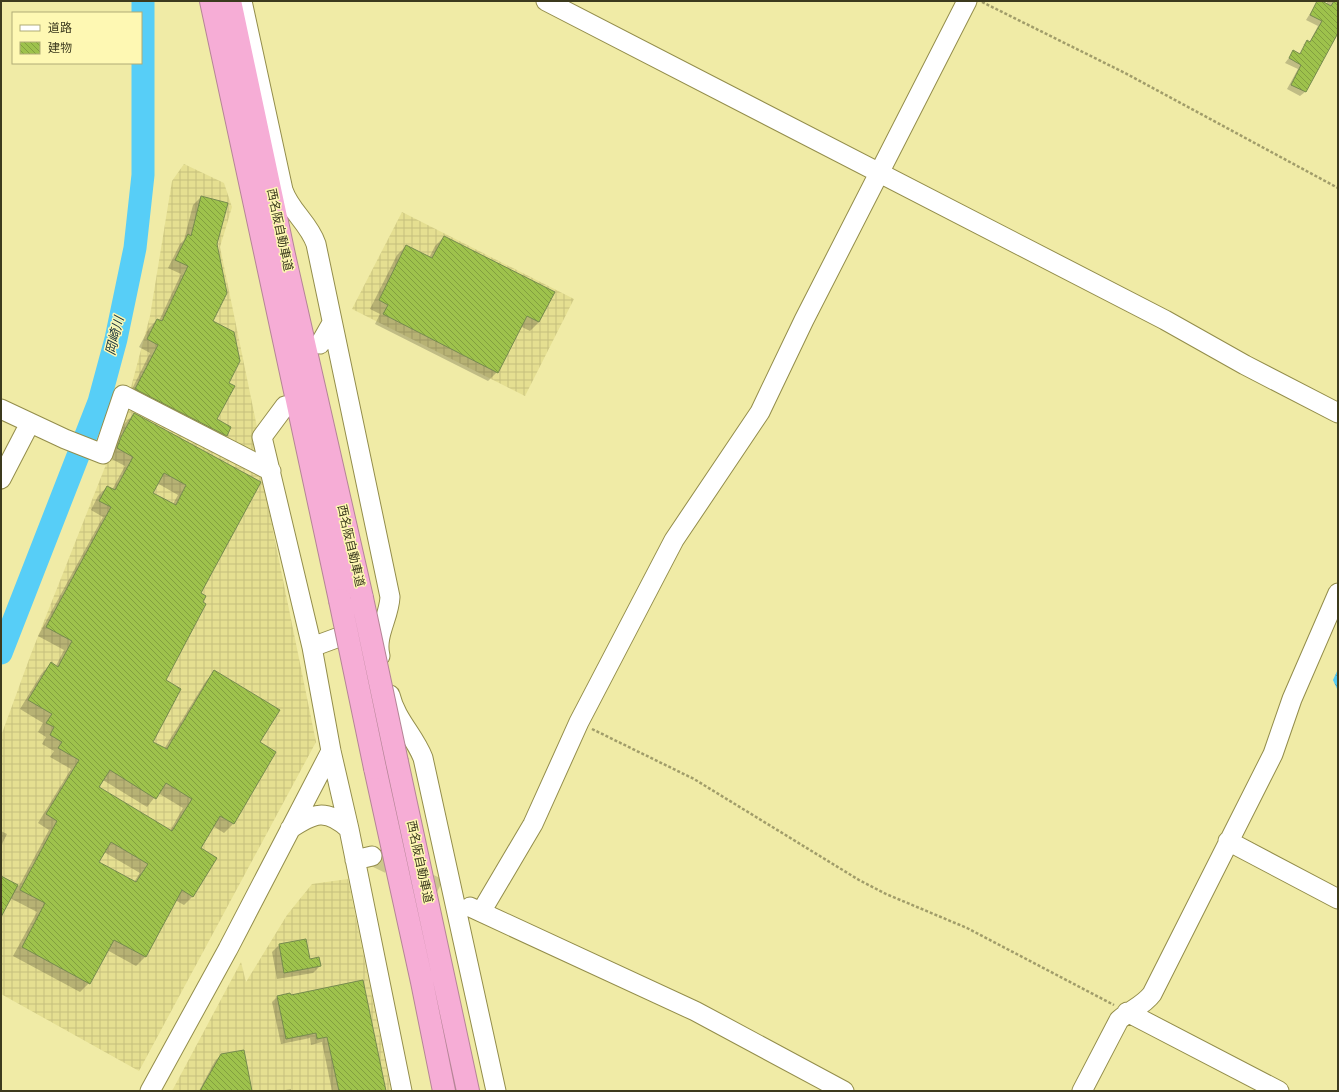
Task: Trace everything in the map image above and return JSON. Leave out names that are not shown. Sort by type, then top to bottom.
[{"type":"highway","name":"西名阪自動車道","points":[[211,1],[362,598],[468,1091]]},
{"type":"highway","name":"西名阪自動車道","points":[[230,1],[275,258],[340,600],[444,1091]]},
{"type":"street","points":[[242,1],[283,190],[287,200],[313,234],[390,597],[389,609],[378,641],[379,651],[391,699],[398,718],[415,742],[423,758],[449,892],[496,1091]]},
{"type":"street","points":[[546,1],[1172,324],[1245,365],[1338,413]]},
{"type":"street","points":[[481,912],[533,824],[579,722],[674,540],[760,412],[804,320],[880,174],[967,1]]},
{"type":"street","points":[[320,344],[332,324]]},
{"type":"street","points":[[1,409],[65,439],[103,454],[123,395],[271,471]]},
{"type":"street","points":[[285,406],[262,437],[312,647],[331,751],[349,828],[364,858],[402,1091]]},
{"type":"street","points":[[1,479],[30,423]]},
{"type":"street","points":[[1082,1091],[1115,1027],[1128,1012],[1146,1002],[1152,994],[1273,754],[1292,699],[1338,593]]},
{"type":"street","points":[[312,647],[385,620]]},
{"type":"street","points":[[150,1091],[190,1020],[331,751]]},
{"type":"street","points":[[290,829],[308,819],[324,814],[337,818],[349,828]]},
{"type":"street","points":[[1228,841],[1338,899]]},
{"type":"street","points":[[449,892],[481,912],[695,1011],[844,1091]]},
{"type":"street","points":[[1128,1012],[1279,1091]]},
{"type":"path","points":[[979,1],[1125,73],[1338,188]]},
{"type":"path","points":[[579,722],[694,779],[859,880],[886,894],[966,928],[1128,1012]]},
{"type":"shaded area","points":[[184,164],[224,183],[232,207],[220,247],[258,432],[257,452],[316,742],[139,1071],[1,994],[1,736],[31,654],[107,462],[126,406],[150,316],[172,181]]},
{"type":"shaded area","points":[[402,212],[574,299],[525,396],[352,309]]},
{"type":"shaded area","points":[[348,879],[391,1091],[172,1091],[241,962],[246,982],[287,915],[312,884]]},
{"type":"water","points":[[1338,669],[1338,691],[1333,680]]},
{"type":"building","points":[[1317,1],[1322,1],[1331,6],[1334,1],[1338,1],[1338,33],[1306,92],[1291,85],[1301,65],[1289,58],[1293,50],[1300,54],[1307,40],[1310,42],[1322,21],[1310,15]]},
{"type":"building","points":[[201,196],[228,203],[217,244],[227,293],[213,321],[234,332],[240,361],[229,383],[235,386],[217,419],[231,427],[227,436],[135,389],[158,345],[147,339],[157,319],[162,321],[188,266],[175,260],[188,234],[191,236]]},
{"type":"building","points":[[444,236],[555,292],[539,322],[527,316],[498,373],[383,314],[388,305],[379,300],[406,245],[432,258]]},
{"type":"building","points":[[134,413],[261,482],[201,593],[206,596],[203,602],[206,604],[166,680],[181,689],[153,742],[167,749],[214,670],[280,710],[260,742],[276,752],[234,824],[220,816],[201,848],[217,858],[193,897],[182,890],[146,957],[114,940],[90,984],[22,947],[45,903],[20,890],[57,821],[46,814],[79,760],[58,748],[62,742],[50,735],[54,727],[46,723],[52,714],[28,700],[51,662],[58,667],[72,641],[46,627],[111,507],[99,501],[107,486],[115,490],[133,457],[117,448],[121,437]],"holes":[[[164,473],[186,485],[176,505],[153,493]],[[110,770],[156,799],[166,783],[192,799],[172,831],[99,787]],[[111,842],[148,864],[136,882],[99,862]]]},
{"type":"building","points":[[1,876],[18,885],[1,917]]},
{"type":"building","points":[[306,939],[310,959],[319,957],[321,966],[284,973],[279,944]]},
{"type":"building","points":[[363,980],[386,1091],[339,1091],[327,1037],[317,1039],[316,1033],[286,1039],[277,996],[290,993],[291,995]]},
{"type":"building","points":[[244,1050],[252,1091],[200,1091],[221,1054]]},
{"type":"waterway","name":"岡崎川","points":[[1,653],[99,402],[116,339],[135,248],[143,175],[143,1]]},
{"type":"tunnel","points":[[372,856],[439,888]]}]
